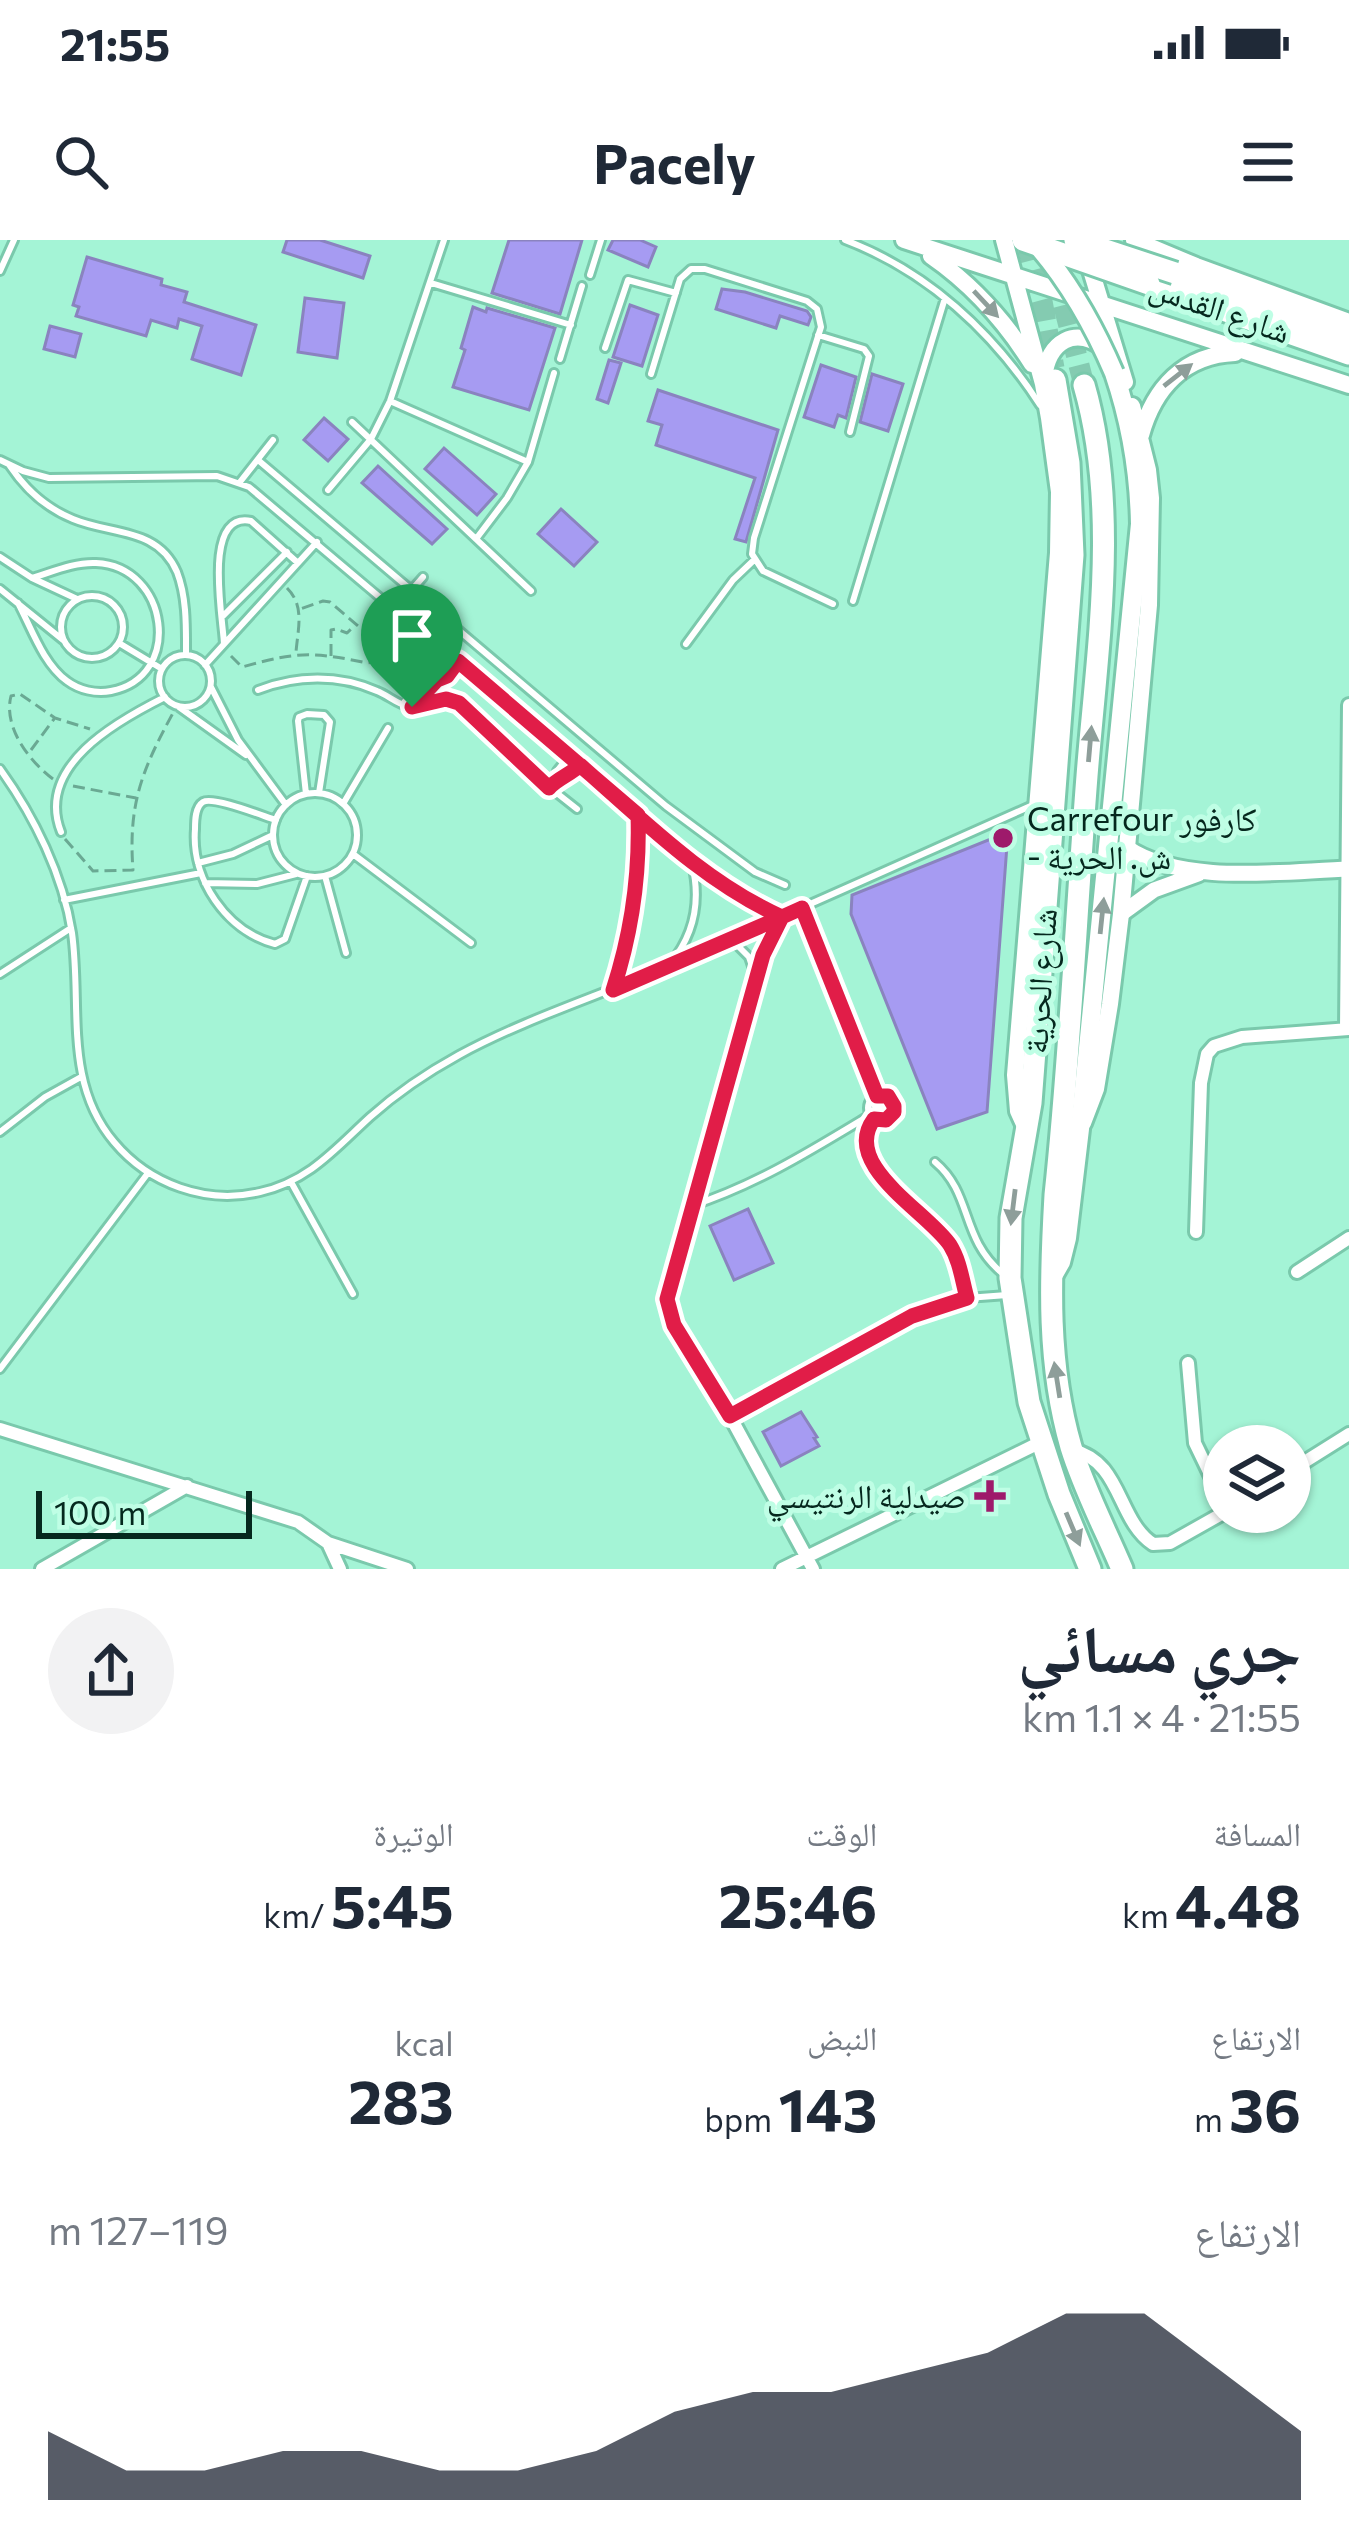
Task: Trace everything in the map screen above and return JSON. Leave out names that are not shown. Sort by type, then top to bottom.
[{"type":"highway","name":"شارع القدس","points":[[1078,240],[1177,266],[1349,336]]},
{"type":"highway","name":"شارع القدس","points":[[1037,242],[1349,354]]},
{"type":"highway","name":"شارع الحرية","points":[[1049,382],[1070,463],[1072,555],[1028,1134],[1010,1218],[1010,1286],[1029,1402],[1058,1494],[1090,1569]]},
{"type":"highway","name":"شارع الحرية","points":[[1084,385],[1101,472],[1101,568],[1051,1280],[1052,1350],[1072,1450],[1122,1569]]},
{"type":"main road","points":[[1004,240],[1049,382]]},
{"type":"main road","points":[[1051,1280],[1067,1238],[1080,1129],[1140,524],[1136,455],[1125,404],[1103,305],[1078,240]]},
{"type":"main road","points":[[1134,240],[1177,266],[1349,322]]},
{"type":"main road","points":[[1156,240],[1177,266]]},
{"type":"main road","points":[[911,241],[1349,385]]},
{"type":"main road","points":[[911,241],[961,278],[990,307],[1049,382]]},
{"type":"main road","points":[[1014,278],[1037,242]]},
{"type":"main road","points":[[1037,242],[1103,305]]},
{"type":"main road","points":[[1037,242],[1078,301],[1118,373]]},
{"type":"main road","points":[[1160,324],[1132,302],[1131,290],[1148,266],[1177,266]]},
{"type":"main road","points":[[1028,1134],[1018,1112],[1015,1076],[1058,553],[1059,492],[1046,364],[1054,348],[1078,337],[1104,346],[1118,373],[1141,436],[1151,498],[1151,559],[1121,914],[1096,1089],[1080,1129]]},
{"type":"main road","points":[[1141,436],[1148,411],[1179,371],[1211,356],[1247,353]]},
{"type":"street","points":[[1196,1232],[1201,1083],[1207,1054],[1214,1046],[1242,1037],[1348,1029],[1349,705]]},
{"type":"street","points":[[1126,847],[1148,860],[1201,873],[1348,869]]},
{"type":"street","points":[[1121,914],[1154,890],[1201,873]]},
{"type":"street","points":[[1297,1272],[1349,1238]]},
{"type":"street","points":[[1188,1364],[1195,1443],[1203,1460]]},
{"type":"street","points":[[730,1416],[810,1562]]},
{"type":"street","points":[[0,1429],[282,1516],[328,1543],[407,1569]]},
{"type":"street","points":[[1311,1458],[1349,1434]]},
{"type":"street","points":[[782,1569],[810,1562],[1041,1442]]},
{"type":"street","points":[[1072,1450],[1088,1454],[1103,1466],[1141,1533],[1154,1544],[1170,1543],[1203,1524]]},
{"type":"street","points":[[42,1569],[187,1486]]},
{"type":"street","points":[[328,1543],[340,1569]]},
{"type":"street","points":[[368,1569],[383,1562]]},
{"type":"lane","points":[[0,271],[14,240]]},
{"type":"lane","points":[[328,490],[371,440],[390,401],[444,240]]},
{"type":"lane","points":[[590,275],[601,240]]},
{"type":"lane","points":[[844,240],[880,256],[945,298],[988,335],[1049,418]]},
{"type":"lane","points":[[651,374],[676,293],[691,268],[812,304],[820,315],[818,335],[752,548],[754,560],[764,571],[832,604]]},
{"type":"lane","points":[[605,348],[628,280],[676,293]]},
{"type":"lane","points":[[431,284],[571,325]]},
{"type":"lane","points":[[560,359],[582,286]]},
{"type":"lane","points":[[853,601],[945,298]]},
{"type":"lane","points":[[818,335],[860,347],[869,356],[850,432]]},
{"type":"lane","points":[[476,539],[507,499],[527,462],[554,373]]},
{"type":"lane","points":[[390,401],[527,462]]},
{"type":"lane","points":[[352,422],[531,591]]},
{"type":"lane","points":[[240,482],[273,440]]},
{"type":"lane","points":[[0,460],[49,478],[205,476],[240,482],[396,608],[691,860],[733,892],[782,917]]},
{"type":"lane","points":[[258,460],[679,817],[755,872],[785,885]]},
{"type":"lane","points":[[10,466],[27,488],[60,513],[142,536],[167,556],[180,583],[186,655]]},
{"type":"lane","points":[[224,644],[219,550],[234,522],[250,521],[298,562]]},
{"type":"lane","points":[[205,665],[317,542]]},
{"type":"lane","points":[[223,616],[286,552]]},
{"type":"lane","points":[[0,557],[77,599]]},
{"type":"lane","points":[[686,644],[754,560]]},
{"type":"lane","points":[[18,602],[51,665],[76,687],[98,692],[119,689],[137,679],[151,662],[159,621],[148,592],[132,576],[113,566],[91,563],[32,578]]},
{"type":"lane","points":[[396,608],[423,577]]},
{"type":"lane","points":[[0,590],[76,653],[92,658],[107,654],[119,643],[123,619],[115,605],[101,596],[77,599],[62,618],[65,642]]},
{"type":"lane","points":[[119,643],[162,669]]},
{"type":"lane","points":[[437,680],[447,652]]},
{"type":"lane","points":[[249,757],[165,697],[159,684],[162,669],[172,659],[186,655],[205,665],[211,686],[249,757],[286,805]]},
{"type":"lane","points":[[412,707],[458,661]]},
{"type":"lane","points":[[258,690],[290,680],[336,680],[367,687],[412,707],[446,699],[459,703],[577,809]]},
{"type":"lane","points":[[177,705],[198,703],[211,686]]},
{"type":"lane","points":[[61,832],[55,808],[62,784],[82,752],[104,731],[165,697]]},
{"type":"lane","points":[[306,794],[298,722],[303,714],[324,715],[330,722],[319,793]]},
{"type":"lane","points":[[343,804],[388,728]]},
{"type":"lane","points":[[549,788],[568,756]]},
{"type":"lane","points":[[556,780],[566,778],[580,765]]},
{"type":"lane","points":[[0,769],[34,823],[64,900],[71,928],[81,1077],[101,1125],[148,1173],[179,1188],[212,1196],[260,1192],[291,1182],[323,1163],[370,1117],[440,1066],[488,1041],[1036,804]]},
{"type":"lane","points":[[205,883],[257,884],[325,876],[341,868],[356,845],[354,818],[343,804],[319,793],[286,805],[273,835],[280,858],[303,875]]},
{"type":"lane","points":[[276,820],[214,801],[202,802],[195,826],[205,883],[230,917],[275,944],[285,939],[303,875]]},
{"type":"lane","points":[[613,990],[633,912],[638,815]]},
{"type":"lane","points":[[198,863],[233,854],[273,835]]},
{"type":"lane","points":[[353,854],[470,944]]},
{"type":"lane","points":[[668,967],[686,940],[696,909],[691,860]]},
{"type":"lane","points":[[64,900],[201,873]]},
{"type":"lane","points":[[325,876],[346,953]]},
{"type":"lane","points":[[802,908],[877,1096]]},
{"type":"lane","points":[[782,917],[763,955],[668,1293],[674,1325],[730,1416],[912,1316],[1010,1286],[978,1247],[956,1187],[935,1162]]},
{"type":"lane","points":[[0,974],[71,928]]},
{"type":"lane","points":[[731,939],[749,957],[756,982]]},
{"type":"lane","points":[[0,1132],[45,1097],[81,1077]]},
{"type":"lane","points":[[691,1206],[770,1174],[872,1117],[886,1120],[894,1112],[888,1096],[877,1096],[868,1104],[872,1117],[865,1140],[888,1184],[949,1243],[967,1298]]},
{"type":"lane","points":[[0,1369],[148,1173]]},
{"type":"lane","points":[[291,1182],[353,1294]]},
{"type":"path","points":[[281,581],[300,609],[296,654]]},
{"type":"path","points":[[224,644],[242,667],[296,654],[367,663],[380,657],[378,643],[326,601],[300,609]]},
{"type":"path","points":[[331,656],[331,630],[346,633],[356,623]]},
{"type":"path","points":[[104,731],[55,718],[23,695],[11,696],[8,702],[9,721],[43,772],[62,784],[136,799]]},
{"type":"path","points":[[61,832],[93,871],[134,870],[136,799],[146,763],[177,705]]},
{"type":"path","points":[[29,753],[55,718]]},
{"type":"building","points":[[287,240],[320,240],[370,256],[363,278],[283,252]]},
{"type":"building","points":[[509,240],[582,240],[560,314],[492,293]]},
{"type":"building","points":[[613,240],[640,240],[656,247],[648,267],[608,250]]},
{"type":"building","points":[[87,257],[162,279],[161,285],[187,292],[184,302],[256,325],[241,375],[192,359],[202,326],[179,319],[177,328],[151,320],[146,336],[76,316],[79,307],[73,305]]},
{"type":"building","points":[[722,289],[807,311],[811,317],[808,325],[780,316],[776,328],[716,309]]},
{"type":"building","points":[[305,298],[344,303],[337,358],[298,352]]},
{"type":"building","points":[[630,305],[658,315],[642,366],[613,357]]},
{"type":"building","points":[[473,307],[555,328],[529,410],[453,387]]},
{"type":"building","points":[[50,326],[81,334],[75,357],[44,349]]},
{"type":"building","points":[[609,360],[621,363],[608,403],[597,399]]},
{"type":"building","points":[[821,365],[856,377],[846,418],[838,415],[834,427],[804,417]]},
{"type":"building","points":[[872,374],[903,384],[888,431],[860,422]]},
{"type":"building","points":[[658,390],[778,430],[746,542],[735,539],[755,478],[656,445],[662,425],[648,421]]},
{"type":"building","points":[[324,418],[348,439],[328,461],[304,440]]},
{"type":"building","points":[[444,448],[496,494],[477,515],[425,469]]},
{"type":"building","points":[[378,466],[447,529],[432,544],[362,483]]},
{"type":"building","points":[[561,509],[597,542],[574,566],[538,534]]},
{"type":"building","points":[[1008,832],[987,1112],[937,1129],[851,914],[852,895]]},
{"type":"building","points":[[748,1209],[773,1263],[734,1280],[710,1226]]},
{"type":"building","points":[[801,1412],[819,1446],[781,1466],[763,1432]]},
{"type":"tunnel","points":[[1026,240],[1054,368]]},
{"type":"tunnel","points":[[1056,275],[1084,385]]},
{"type":"place","name":"Carrefour كارفور - ش. الحرية","points":[[1003,838]]},
{"type":"place","name":"صيدلية الرنتيسي","points":[[990,1496]]},
{"type":"route","points":[[412,707],[446,699],[459,703],[549,788],[580,765],[711,877],[782,917],[763,955],[667,1299],[674,1325],[730,1416],[912,1316],[967,1298],[949,1243],[888,1184],[870,1157],[867,1130],[874,1119],[890,1117],[894,1106],[888,1096],[877,1096],[802,908],[782,917],[613,990],[633,912],[638,815],[580,765],[458,661],[412,707]]}]
